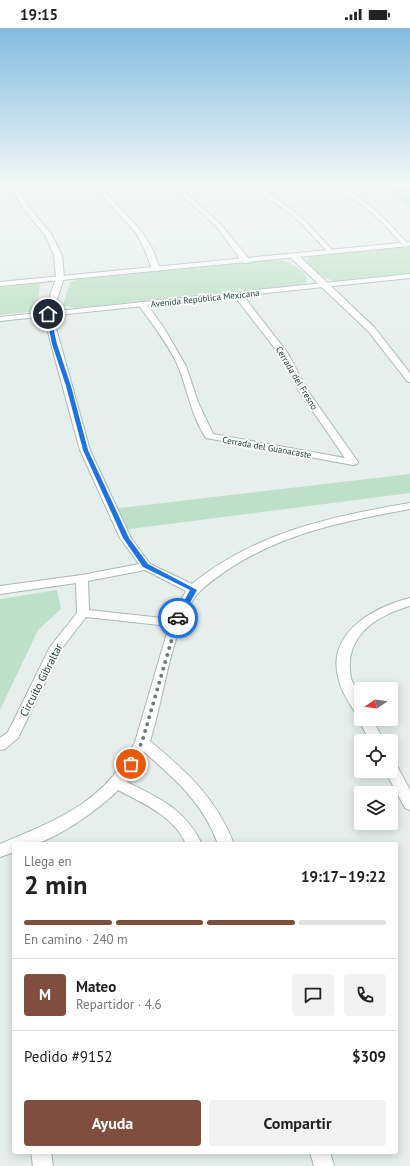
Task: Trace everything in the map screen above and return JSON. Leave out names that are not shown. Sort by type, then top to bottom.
[{"type":"street","points":[[50,237],[58,255],[60,278],[48,314],[85,450],[126,538],[146,566],[194,590]]},
{"type":"street","points":[[142,237],[156,269]]},
{"type":"street","points":[[228,237],[246,260]]},
{"type":"street","points":[[316,237],[331,252]]},
{"type":"street","points":[[0,284],[408,244]]},
{"type":"street","points":[[294,256],[371,329],[410,379]]},
{"type":"street","name":"Avenida República Mexicana","points":[[0,319],[410,276]]},
{"type":"street","name":"Cerrada del Fresno","points":[[238,295],[284,354],[304,391],[354,462]]},
{"type":"street","name":"Cerrada del Guanacaste","points":[[142,304],[160,328],[182,366],[193,402],[208,436],[354,462]]},
{"type":"street","points":[[22,842],[44,834],[81,814],[100,800],[117,783],[131,764],[142,742],[175,623],[194,590],[228,564],[265,543],[321,523],[410,506]]},
{"type":"street","points":[[0,590],[82,579],[146,566]]},
{"type":"street","points":[[82,579],[83,613],[175,623]]},
{"type":"street","points":[[354,697],[345,680],[343,662],[345,646],[352,635],[369,621],[388,610],[410,602]]},
{"type":"street","name":"Circuito Gibraltar","points":[[0,745],[13,735],[56,647],[83,613]]},
{"type":"street","points":[[142,742],[192,785],[211,811],[225,842]]},
{"type":"street","points":[[396,778],[410,804]]},
{"type":"street","points":[[117,783],[179,820],[192,835],[194,842]]},
{"type":"street","points":[[0,851],[12,846]]},
{"type":"street","points":[[41,1154],[43,1166]]},
{"type":"street","points":[[321,1154],[324,1166]]},
{"type":"green space","points":[[410,246],[410,274],[334,281],[323,277],[306,261],[310,257],[317,255]]},
{"type":"green space","points":[[272,260],[283,261],[299,268],[303,272],[307,282],[296,286],[76,308],[63,305],[70,282],[80,279]]},
{"type":"green space","points":[[40,283],[36,311],[0,315],[0,287]]},
{"type":"green space","points":[[410,474],[410,493],[115,531],[112,509]]},
{"type":"green space","points":[[57,590],[61,609],[38,630],[0,710],[0,599]]},
{"type":"way so far","points":[[131,764],[142,742],[175,623],[178,618]]},
{"type":"route","points":[[48,314],[85,450],[126,538],[146,566],[194,590],[178,618]]}]
